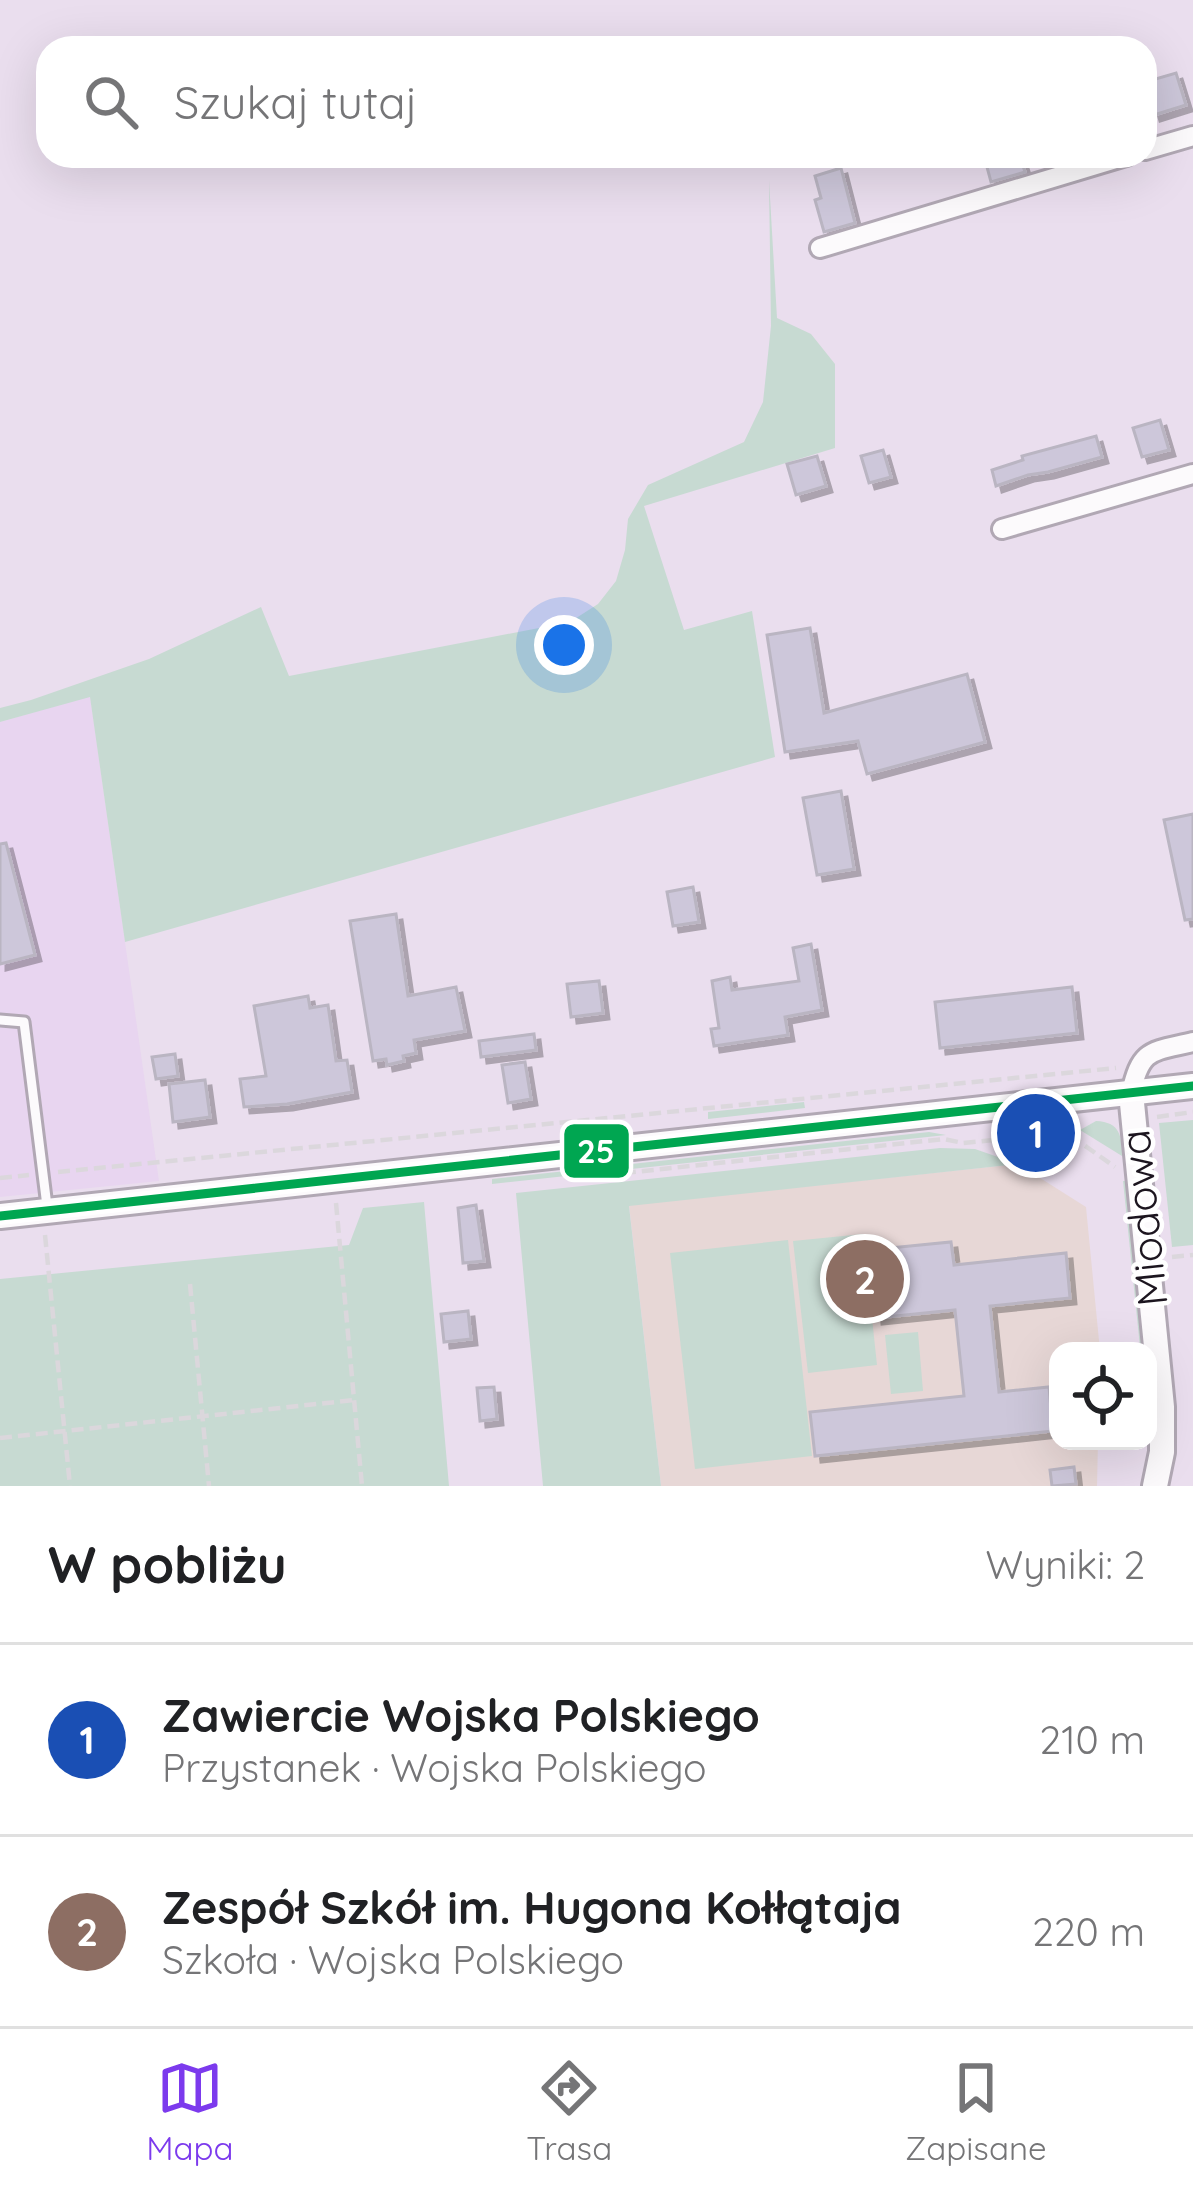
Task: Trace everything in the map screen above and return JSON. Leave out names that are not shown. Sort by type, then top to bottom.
[{"type":"main road","points":[[0,1216],[1193,1086]]},
{"type":"main road","name":"Miodowa","points":[[1131,1093],[1162,1407],[1162,1452],[1155,1486]]},
{"type":"street","points":[[1157,146],[1193,136]]},
{"type":"street","points":[[820,248],[1086,168]]},
{"type":"street","points":[[1002,529],[1193,474]]},
{"type":"street","points":[[1131,1093],[1137,1066],[1160,1050],[1193,1042]]},
{"type":"lane","points":[[0,1020],[24,1022],[46,1211]]},
{"type":"path","points":[[0,1178],[1137,1066]]},
{"type":"path","points":[[1152,1128],[1165,1114],[1193,1112]]},
{"type":"path","points":[[594,1176],[944,1139],[963,1143],[1067,1133],[1117,1168]]},
{"type":"path","points":[[334,1180],[362,1486]]},
{"type":"path","points":[[46,1211],[70,1486]]},
{"type":"path","points":[[1166,1258],[1193,1255]]},
{"type":"path","points":[[190,1284],[209,1486]]},
{"type":"path","points":[[0,1438],[354,1400]]},
{"type":"shaded area","points":[[90,696],[159,1181],[0,1197],[0,722]]},
{"type":"shaded area","points":[[1018,1164],[1086,1207],[1099,1342],[1049,1342],[1049,1450],[1098,1450],[1097,1486],[661,1486],[629,1205]]},
{"type":"green space","points":[[769,180],[777,318],[811,334],[835,364],[835,448],[644,506],[684,630],[752,611],[775,757],[125,942],[90,697],[0,722],[0,708],[149,659],[261,607],[289,676],[570,622],[598,604],[616,581],[628,519],[648,485],[744,442],[763,402],[771,326]]},
{"type":"green space","points":[[804,1102],[805,1108],[708,1119],[708,1112]]},
{"type":"green space","points":[[1193,1120],[1193,1245],[1172,1247],[1159,1123]]},
{"type":"green space","points":[[1096,1121],[1118,1131],[1122,1156],[1080,1130]]},
{"type":"green space","points":[[929,1132],[946,1135],[492,1184],[492,1179]]},
{"type":"green space","points":[[940,1148],[975,1149],[1018,1164],[629,1206],[661,1486],[543,1486],[516,1193]]},
{"type":"green space","points":[[1123,1181],[1128,1181],[1139,1342]]},
{"type":"green space","points":[[424,1202],[449,1486],[0,1486],[0,1279],[349,1245],[363,1208]]},
{"type":"green space","points":[[863,1234],[877,1365],[808,1373],[793,1241]]},
{"type":"green space","points":[[788,1240],[812,1456],[695,1469],[670,1253]]},
{"type":"green space","points":[[918,1332],[923,1391],[891,1394],[885,1335]]},
{"type":"building","points":[[1176,73],[1186,105],[1157,114],[1157,79]]},
{"type":"building","points":[[841,168],[855,223],[824,232],[815,200],[821,198],[815,176]]},
{"type":"building","points":[[987,168],[1024,168],[1025,172],[991,182]]},
{"type":"building","points":[[1160,420],[1169,450],[1142,457],[1133,428]]},
{"type":"building","points":[[1096,436],[1102,457],[996,486],[992,470],[1023,460],[1022,456]]},
{"type":"building","points":[[883,450],[891,477],[869,483],[861,456]]},
{"type":"building","points":[[817,456],[826,486],[796,495],[787,464]]},
{"type":"building","points":[[810,628],[824,713],[967,674],[985,742],[867,774],[858,741],[785,752],[767,635]]},
{"type":"building","points":[[841,791],[854,869],[817,875],[803,798]]},
{"type":"building","points":[[1193,814],[1193,919],[1185,920],[1164,820]]},
{"type":"building","points":[[6,843],[35,955],[0,964],[0,844]]},
{"type":"building","points":[[693,887],[699,922],[673,926],[667,892]]},
{"type":"building","points":[[396,914],[408,996],[456,987],[465,1031],[414,1040],[416,1053],[387,1065],[386,1059],[373,1061],[350,921]]},
{"type":"building","points":[[811,944],[822,1010],[785,1017],[788,1035],[714,1046],[711,1029],[719,1028],[712,981],[730,977],[732,990],[799,981],[793,948]]},
{"type":"building","points":[[599,981],[603,1013],[571,1017],[567,984]]},
{"type":"building","points":[[1072,987],[1077,1033],[940,1048],[935,1002]]},
{"type":"building","points":[[308,996],[310,1008],[328,1005],[336,1061],[347,1060],[352,1092],[244,1107],[240,1079],[266,1076],[254,1006]]},
{"type":"building","points":[[534,1034],[536,1050],[481,1057],[479,1041]]},
{"type":"building","points":[[175,1054],[178,1076],[156,1079],[152,1057]]},
{"type":"building","points":[[525,1062],[531,1099],[508,1103],[502,1065]]},
{"type":"building","points":[[205,1080],[210,1117],[173,1122],[169,1084]]},
{"type":"building","points":[[476,1205],[484,1261],[463,1263],[458,1208]]},
{"type":"building","points":[[951,1242],[954,1265],[1066,1253],[1070,1298],[990,1306],[999,1392],[1049,1387],[1049,1431],[815,1456],[810,1412],[964,1396],[955,1310],[876,1318],[869,1250]]},
{"type":"building","points":[[468,1311],[471,1339],[444,1342],[441,1314]]},
{"type":"building","points":[[494,1387],[497,1419],[480,1421],[477,1388]]},
{"type":"building","points":[[1074,1467],[1076,1484],[1052,1486],[1050,1470]]},
{"type":"transit line","name":"25","points":[[0,1216],[1193,1086]]},
{"type":"place","name":"Zawiercie Wojska Polskiego","points":[[1036,1133]]},
{"type":"place","name":"Zespół Szkół im. Hugona Kołłątaja","points":[[865,1279]]}]
